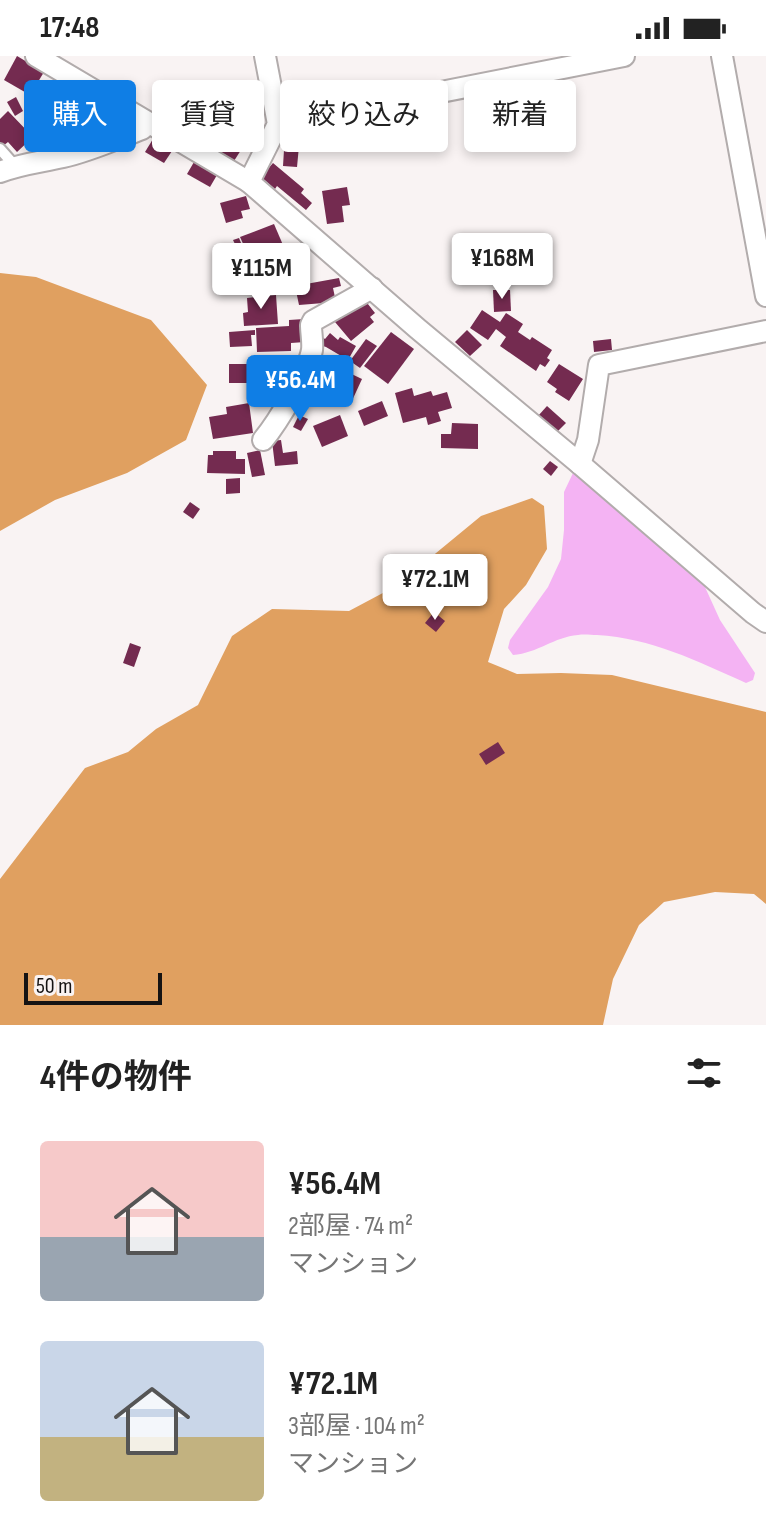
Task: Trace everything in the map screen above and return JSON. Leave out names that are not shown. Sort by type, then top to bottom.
[{"type":"street","points":[[36,56],[249,182],[766,622]]},
{"type":"street","points":[[249,182],[278,124],[265,56]]},
{"type":"street","points":[[278,124],[624,56]]},
{"type":"street","points":[[722,56],[766,296]]},
{"type":"street","points":[[8,169],[65,157],[142,129],[149,123]]},
{"type":"street","points":[[263,440],[273,429],[309,361],[313,321],[372,288]]},
{"type":"street","points":[[580,464],[588,440],[599,365],[766,331]]},
{"type":"lane","points":[[0,149],[8,169]]},
{"type":"shaded area","points":[[0,273],[36,277],[151,320],[207,385],[186,440],[127,473],[55,500],[0,531]]},
{"type":"shaded area","points":[[573,473],[705,587],[720,620],[755,673],[753,680],[746,683],[673,652],[617,637],[569,636],[513,655],[508,648],[510,640],[548,587],[561,559],[564,492]]},
{"type":"shaded area","points":[[532,498],[544,506],[547,549],[526,585],[504,609],[488,662],[517,674],[612,675],[766,712],[766,904],[754,894],[715,892],[664,902],[639,925],[613,979],[603,1025],[0,1025],[0,879],[85,768],[128,752],[156,729],[198,705],[232,636],[272,609],[349,611],[396,586],[481,516]]},
{"type":"building","points":[[17,56],[44,72],[39,80],[24,80],[24,92],[4,80]]},
{"type":"building","points":[[16,97],[23,111],[15,116],[7,102]]},
{"type":"building","points":[[8,111],[24,128],[24,145],[17,152],[8,142],[3,146],[0,143],[0,119]]},
{"type":"building","points":[[152,141],[152,152],[171,152],[164,163],[145,152]]},
{"type":"building","points":[[218,152],[240,152],[234,161]]},
{"type":"building","points":[[284,152],[298,152],[297,167],[283,166]]},
{"type":"building","points":[[194,162],[217,175],[210,187],[187,174]]},
{"type":"building","points":[[273,163],[304,189],[301,193],[312,203],[306,210],[261,177]]},
{"type":"building","points":[[347,187],[350,205],[342,206],[344,222],[327,224],[322,191]]},
{"type":"building","points":[[246,196],[250,209],[241,211],[243,218],[226,223],[220,203]]},
{"type":"building","points":[[274,224],[283,245],[250,259],[240,237]]},
{"type":"building","points":[[239,238],[246,255],[241,257],[233,240]]},
{"type":"building","points":[[270,272],[274,287],[248,293],[244,277]]},
{"type":"building","points":[[339,278],[341,286],[333,288],[336,302],[299,305],[295,286]]},
{"type":"building","points":[[241,279],[244,293],[236,295],[233,281]]},
{"type":"building","points":[[493,290],[510,290],[511,311],[494,312]]},
{"type":"building","points":[[276,295],[278,324],[244,326],[243,313],[248,312],[247,298]]},
{"type":"building","points":[[364,299],[375,313],[370,317],[374,322],[351,341],[335,322]]},
{"type":"building","points":[[482,310],[500,322],[506,313],[523,324],[518,332],[552,350],[545,367],[540,364],[536,371],[500,346],[506,337],[496,329],[488,340],[470,328]]},
{"type":"building","points":[[304,319],[305,342],[291,343],[291,351],[257,352],[256,328],[289,326],[289,320]]},
{"type":"building","points":[[255,330],[255,335],[251,335],[252,346],[230,347],[229,332]]},
{"type":"building","points":[[467,330],[482,345],[470,356],[455,342]]},
{"type":"building","points":[[391,332],[414,349],[388,384],[364,366]]},
{"type":"building","points":[[330,333],[338,340],[340,337],[356,346],[348,360],[317,344]]},
{"type":"building","points":[[366,339],[377,346],[360,368],[350,361]]},
{"type":"building","points":[[611,339],[612,350],[594,352],[593,341]]},
{"type":"building","points":[[320,359],[362,379],[350,405],[307,384]]},
{"type":"building","points":[[229,364],[247,364],[247,383],[229,383]]},
{"type":"building","points":[[559,364],[583,379],[569,401],[547,382]]},
{"type":"building","points":[[287,369],[291,383],[258,391],[254,376]]},
{"type":"building","points":[[412,388],[414,396],[431,391],[433,396],[447,392],[452,408],[438,412],[441,421],[428,425],[426,417],[403,423],[395,393]]},
{"type":"building","points":[[382,401],[388,416],[364,426],[358,411]]},
{"type":"building","points":[[249,403],[253,433],[213,439],[209,417],[227,414],[226,407]]},
{"type":"building","points":[[547,406],[566,423],[556,433],[538,416]]},
{"type":"building","points":[[299,415],[308,419],[301,431],[293,427]]},
{"type":"building","points":[[340,415],[348,436],[322,447],[313,426]]},
{"type":"building","points":[[452,423],[478,424],[478,449],[441,448],[441,434],[451,434]]},
{"type":"building","points":[[281,440],[283,453],[297,451],[298,464],[275,466],[272,441]]},
{"type":"building","points":[[260,450],[265,475],[252,477],[247,453]]},
{"type":"building","points":[[213,451],[236,451],[236,459],[245,459],[245,474],[207,473],[208,455],[213,455]]},
{"type":"building","points":[[550,461],[558,467],[551,476],[543,469]]},
{"type":"building","points":[[240,478],[240,493],[226,494],[226,479]]},
{"type":"building","points":[[190,502],[200,509],[193,519],[183,512]]},
{"type":"building","points":[[434,612],[445,621],[436,632],[425,623]]},
{"type":"building","points":[[130,643],[141,647],[134,667],[123,663]]},
{"type":"building","points":[[498,742],[505,753],[486,765],[479,754]]}]
